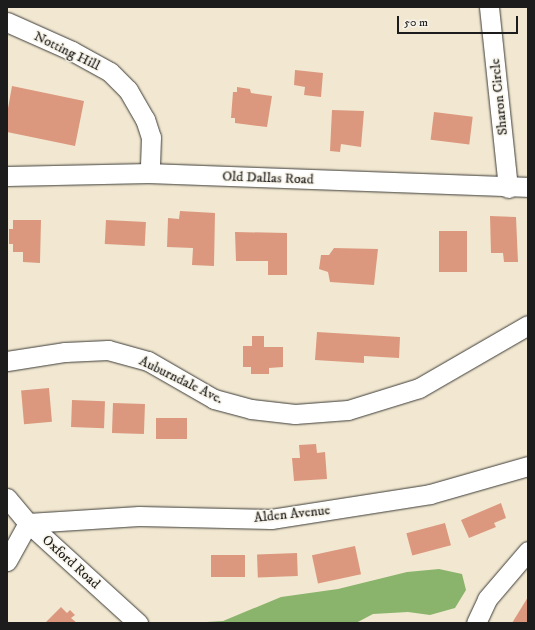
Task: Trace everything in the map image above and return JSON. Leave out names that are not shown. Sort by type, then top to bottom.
[{"type":"street","name":"Sharon Circle","points":[[489,7],[508,188]]},
{"type":"street","name":"Notting Hill","points":[[7,22],[85,58],[110,72],[128,90],[145,119],[151,137],[150,173]]},
{"type":"street","name":"Old Dallas Road","points":[[7,176],[150,173],[508,188],[528,187]]},
{"type":"street","name":"Auburndale Ave.","points":[[7,361],[65,352],[108,350],[148,361],[214,399],[251,409],[295,414],[348,410],[418,388],[528,325]]},
{"type":"street","name":"Alden Avenue","points":[[28,523],[139,516],[271,519],[430,494],[528,466]]},
{"type":"street","name":"Oxford Road","points":[[7,498],[28,523],[138,623]]},
{"type":"street","points":[[7,561],[28,523]]},
{"type":"street","points":[[476,623],[487,599],[528,551]]},
{"type":"green space","points":[[439,569],[462,574],[466,590],[455,608],[430,615],[408,612],[373,614],[356,623],[189,623],[223,621],[281,597],[338,589],[407,572]]},
{"type":"building","points":[[295,70],[323,73],[321,97],[304,95],[305,87],[294,85]]},
{"type":"building","points":[[12,86],[84,101],[75,146],[7,132],[7,114]]},
{"type":"building","points":[[237,87],[250,89],[251,93],[272,96],[267,127],[235,123],[235,118],[231,118],[233,92],[237,92]]},
{"type":"building","points":[[332,110],[364,111],[361,147],[341,144],[340,152],[330,151]]},
{"type":"building","points":[[434,112],[473,117],[469,145],[431,140]]},
{"type":"building","points":[[180,211],[215,213],[214,266],[192,265],[193,248],[167,247],[168,218],[179,219]]},
{"type":"building","points":[[490,216],[516,217],[518,262],[504,262],[503,253],[491,253]]},
{"type":"building","points":[[13,220],[41,220],[40,263],[23,262],[23,252],[13,252],[13,244],[9,244],[9,229],[13,229]]},
{"type":"building","points":[[106,220],[146,222],[145,246],[105,244]]},
{"type":"building","points":[[439,231],[467,231],[467,272],[439,272]]},
{"type":"building","points":[[235,232],[287,233],[287,275],[268,275],[268,261],[236,261]]},
{"type":"building","points":[[334,248],[378,249],[374,285],[330,282],[328,272],[319,269],[321,255],[329,255]]},
{"type":"building","points":[[317,332],[400,337],[399,358],[364,356],[364,363],[315,360]]},
{"type":"building","points":[[252,336],[264,336],[264,347],[283,347],[283,367],[269,368],[269,374],[251,374],[251,367],[243,367],[243,346],[252,346]]},
{"type":"building","points":[[49,388],[52,422],[24,424],[21,390]]},
{"type":"building","points":[[72,400],[105,401],[104,428],[71,427]]},
{"type":"building","points":[[113,403],[145,404],[144,434],[112,433]]},
{"type":"building","points":[[156,418],[187,418],[187,439],[156,439]]},
{"type":"building","points":[[316,444],[317,453],[325,452],[327,479],[294,481],[292,458],[300,458],[299,445]]},
{"type":"building","points":[[501,503],[506,518],[494,523],[496,527],[469,538],[461,520]]},
{"type":"building","points":[[445,523],[451,545],[412,556],[406,533]]},
{"type":"building","points":[[355,546],[361,574],[318,584],[312,555]]},
{"type":"building","points":[[297,553],[298,576],[258,577],[257,554]]},
{"type":"building","points":[[211,555],[245,555],[245,577],[211,577]]},
{"type":"building","points":[[528,597],[528,623],[512,623]]},
{"type":"building","points":[[61,607],[67,613],[70,610],[75,615],[71,618],[77,623],[45,623]]}]
